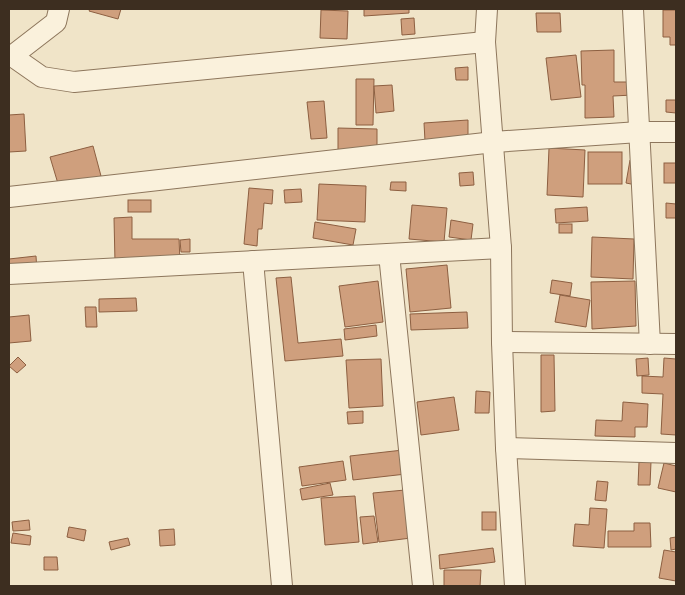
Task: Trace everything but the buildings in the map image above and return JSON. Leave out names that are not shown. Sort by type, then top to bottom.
[{"type":"street","points":[[59,9],[56,22],[11,56],[42,77],[74,82],[485,42]]},
{"type":"street","points":[[487,9],[485,42],[501,248],[506,448],[514,586]]},
{"type":"street","points":[[633,9],[650,344]]},
{"type":"street","points":[[9,197],[494,142],[639,132],[676,132]]},
{"type":"street","points":[[9,274],[501,248]]},
{"type":"street","points":[[389,254],[423,586]]},
{"type":"street","points":[[253,261],[282,586]]},
{"type":"street","points":[[502,342],[676,344]]},
{"type":"street","points":[[506,448],[676,453]]}]
